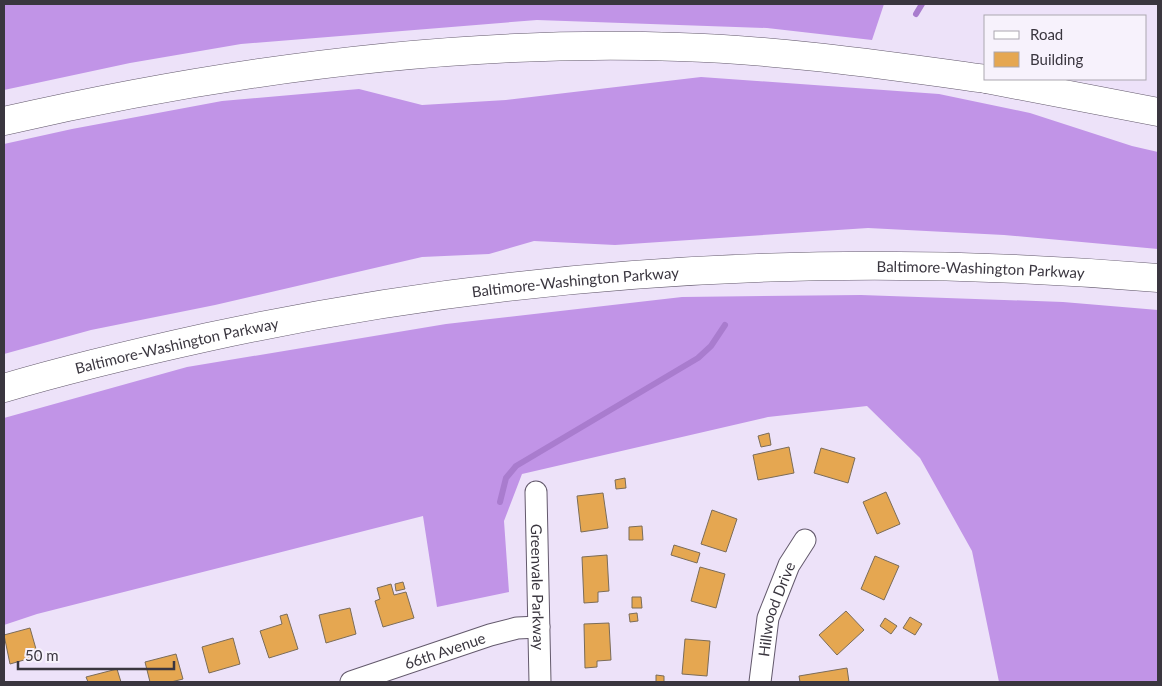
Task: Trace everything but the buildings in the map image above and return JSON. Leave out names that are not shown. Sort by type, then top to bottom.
[{"type":"highway","points":[[4,121],[99,99],[223,77],[324,64],[444,53],[570,46],[681,47],[894,66],[984,79]]},
{"type":"highway","points":[[991,80],[1158,112]]},
{"type":"highway","name":"Baltimore-Washington Parkway","points":[[4,388],[144,351],[351,308],[580,278],[770,267],[876,265],[997,268],[1158,278]]},
{"type":"street","name":"Greenvale Parkway","points":[[536,492],[540,682]]},
{"type":"street","name":"Hillwood Drive","points":[[760,682],[768,618],[789,565],[805,540]]},
{"type":"street","name":"66th Avenue","points":[[351,682],[490,635],[517,628],[539,627]]},
{"type":"shaded area","points":[[4,4],[884,4],[872,40],[767,28],[537,20],[241,44],[130,63],[4,90]]},
{"type":"shaded area","points":[[701,77],[939,94],[1030,113],[1132,146],[1158,152],[1158,249],[1004,235],[868,228],[615,245],[534,241],[489,254],[422,257],[215,305],[91,330],[4,354],[4,144],[72,129],[222,101],[359,89],[422,105],[506,100]]},
{"type":"shaded area","points":[[861,295],[1063,302],[1158,310],[1158,682],[999,682],[972,551],[920,458],[867,406],[768,417],[522,474],[504,521],[509,592],[437,607],[423,516],[37,614],[4,625],[4,418],[187,367],[446,324],[682,297]]},
{"type":"waterway","points":[[916,14],[922,4]]},
{"type":"waterway","points":[[500,502],[506,478],[516,466],[698,358],[711,346],[725,325]]}]
